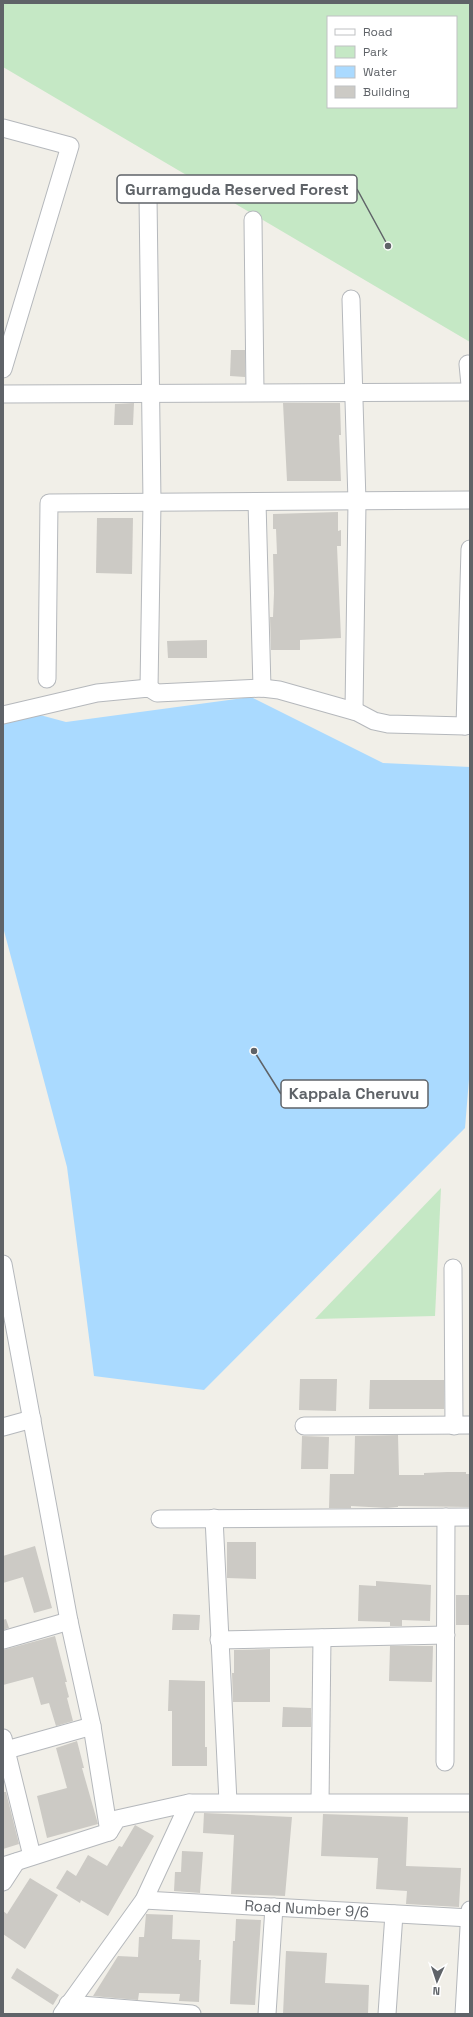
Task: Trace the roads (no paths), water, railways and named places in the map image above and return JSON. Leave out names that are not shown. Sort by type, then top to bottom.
[{"type":"street","points":[[3,128],[70,146],[3,369]]},
{"type":"street","points":[[148,197],[149,393],[152,502],[149,688]]},
{"type":"street","points":[[253,220],[255,392]]},
{"type":"street","points":[[351,299],[357,502],[354,711]]},
{"type":"street","points":[[468,364],[470,385]]},
{"type":"street","points":[[3,394],[470,392]]},
{"type":"street","points":[[47,679],[49,502],[357,502],[470,500]]},
{"type":"street","points":[[256,502],[262,688]]},
{"type":"street","points":[[3,715],[97,693],[149,688],[157,693],[262,688],[300,695],[354,711],[374,720],[388,724],[467,725],[470,549]]},
{"type":"street","points":[[3,1264],[68,1621],[92,1726],[108,1832]]},
{"type":"street","points":[[304,1426],[462,1425],[453,1268]]},
{"type":"street","points":[[3,1427],[32,1419]]},
{"type":"street","points":[[160,1519],[470,1517]]},
{"type":"street","points":[[214,1518],[228,1802]]},
{"type":"street","points":[[446,1518],[446,1762]]},
{"type":"street","points":[[3,1640],[68,1621]]},
{"type":"street","points":[[219,1640],[446,1635]]},
{"type":"street","points":[[320,1802],[322,1638]]},
{"type":"street","points":[[17,1861],[4,1747],[92,1726]]},
{"type":"street","points":[[3,1882],[17,1861],[108,1832],[116,1818],[189,1803],[320,1802],[470,1804]]},
{"type":"street","points":[[65,2009],[144,1900],[189,1803]]},
{"type":"street","name":"Road Number 9/6","points":[[144,1900],[470,1918]]},
{"type":"street","points":[[267,2014],[274,1907]]},
{"type":"street","points":[[464,2014],[470,1910]]},
{"type":"street","points":[[387,2014],[394,1914]]},
{"type":"street","points":[[65,2009],[192,2014]]},
{"type":"water","points":[[251,697],[383,763],[470,767],[470,1067],[465,1128],[204,1390],[94,1376],[67,1167],[3,927],[3,705],[66,722]]},
{"type":"place","name":"Gurramguda Reserved Forest","points":[[388,246]]},
{"type":"place","name":"Kappala Cheruvu","points":[[254,1051]]}]
